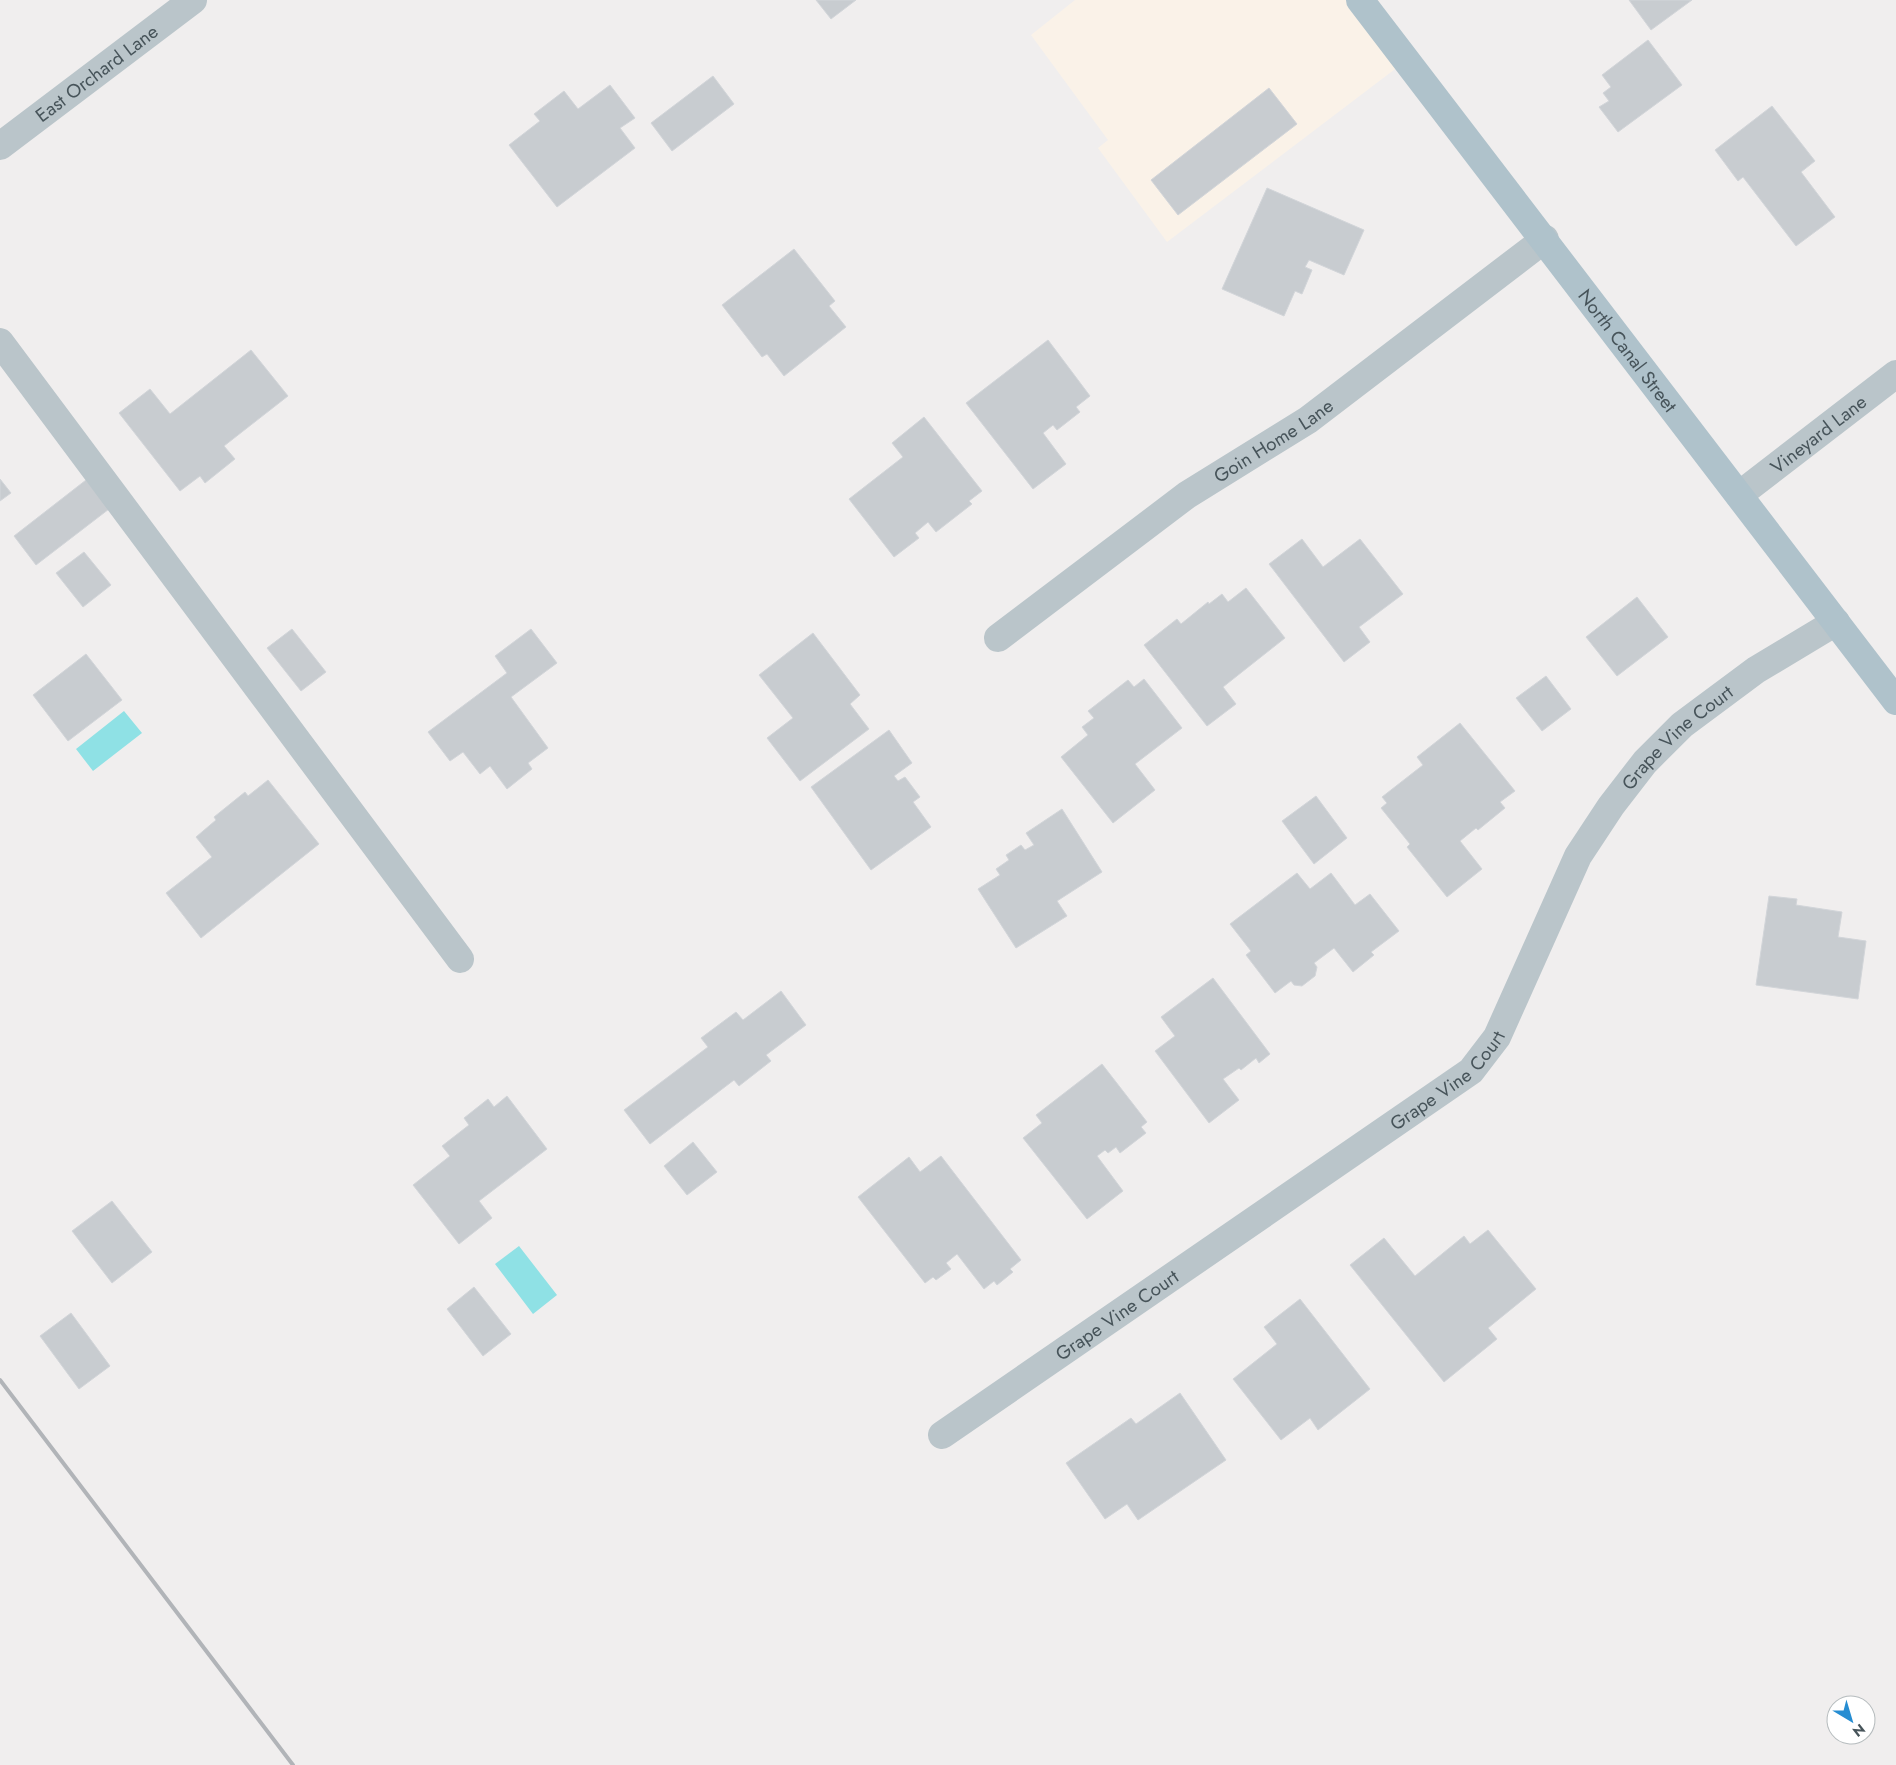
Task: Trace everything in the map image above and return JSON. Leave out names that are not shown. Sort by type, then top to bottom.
[{"type":"main road","name":"North Canal Street","points":[[1360,0],[1545,239],[1896,701]]},
{"type":"street","name":"East Orchard Lane","points":[[0,146],[193,0]]},
{"type":"street","name":"Goin Home Lane","points":[[998,638],[1186,495],[1308,420],[1545,239]]},
{"type":"street","points":[[0,342],[460,959]]},
{"type":"street","name":"Vineyard Lane","points":[[1739,495],[1896,374]]},
{"type":"street","name":"Grape Vine Court","points":[[942,1435],[1471,1071],[1497,1037],[1578,856],[1611,806],[1645,762],[1682,725],[1756,670],[1836,622]]},
{"type":"shaded area","points":[[1075,0],[1360,0],[1407,60],[1167,242],[1098,148],[1108,140],[1031,35]]},
{"type":"water","points":[[124,711],[142,733],[93,771],[76,749]]},
{"type":"water","points":[[519,1246],[557,1295],[533,1314],[495,1264]]},
{"type":"building","points":[[816,0],[856,0],[831,19]]},
{"type":"building","points":[[1629,0],[1692,0],[1651,30]]},
{"type":"building","points":[[1648,40],[1682,85],[1618,132],[1599,107],[1609,101],[1603,93],[1611,87],[1602,75]]},
{"type":"building","points":[[713,76],[734,104],[672,151],[651,123]]},
{"type":"building","points":[[610,85],[635,118],[620,128],[635,148],[557,207],[509,145],[540,121],[534,114],[564,91],[578,109]]},
{"type":"building","points":[[1269,88],[1297,124],[1178,215],[1151,180]]},
{"type":"building","points":[[1772,106],[1815,161],[1801,172],[1835,217],[1796,246],[1743,177],[1738,181],[1715,150]]},
{"type":"building","points":[[1267,188],[1364,230],[1344,275],[1309,260],[1305,267],[1312,270],[1302,294],[1295,291],[1284,316],[1222,289]]},
{"type":"building","points":[[794,249],[835,301],[829,306],[846,327],[784,376],[767,354],[762,357],[722,305]]},
{"type":"building","points":[[1048,340],[1090,396],[1076,407],[1080,412],[1057,430],[1053,425],[1043,433],[1066,464],[1033,489],[966,403]]},
{"type":"building","points":[[251,350],[288,396],[224,446],[235,459],[205,483],[200,476],[180,491],[119,413],[150,389],[170,414]]},
{"type":"building","points":[[924,417],[982,491],[969,501],[972,504],[936,532],[928,522],[915,533],[919,538],[894,557],[849,499],[903,457],[892,443]]},
{"type":"building","points":[[0,479],[11,493],[0,501]]},
{"type":"building","points":[[86,480],[109,509],[36,565],[14,536]]},
{"type":"building","points":[[1302,539],[1323,567],[1360,539],[1403,594],[1359,627],[1370,642],[1344,662],[1269,564]]},
{"type":"building","points":[[84,552],[111,585],[83,607],[56,573]]},
{"type":"building","points":[[1246,588],[1285,638],[1223,687],[1236,704],[1207,726],[1144,645],[1177,619],[1181,624],[1208,602],[1209,604],[1222,594],[1228,602]]},
{"type":"building","points":[[1637,597],[1668,637],[1617,676],[1586,637]]},
{"type":"building","points":[[292,629],[326,672],[301,691],[267,648]]},
{"type":"building","points":[[531,629],[557,663],[511,697],[548,748],[528,763],[532,769],[507,789],[490,766],[480,774],[463,752],[450,761],[428,732],[507,673],[495,656]]},
{"type":"building","points":[[813,633],[860,695],[850,704],[869,729],[800,781],[767,738],[793,718],[759,675]]},
{"type":"building","points":[[86,654],[122,700],[68,741],[33,695]]},
{"type":"building","points":[[1546,676],[1571,709],[1542,731],[1516,698]]},
{"type":"building","points":[[1144,679],[1182,728],[1135,764],[1155,790],[1113,823],[1061,757],[1088,735],[1082,727],[1094,718],[1088,711],[1128,680],[1134,687]]},
{"type":"building","points":[[1460,723],[1515,791],[1500,802],[1505,808],[1478,830],[1476,828],[1460,841],[1482,869],[1447,897],[1407,847],[1410,844],[1381,808],[1387,803],[1382,797],[1423,765],[1417,757]]},
{"type":"building","points":[[889,730],[912,763],[894,776],[898,781],[905,777],[920,797],[913,802],[931,827],[871,870],[811,787]]},
{"type":"building","points":[[268,780],[319,844],[201,938],[166,893],[212,857],[196,837],[216,820],[214,817],[245,792],[248,796]]},
{"type":"building","points":[[1316,796],[1347,838],[1314,864],[1282,821]]},
{"type":"building","points":[[1062,809],[1102,872],[1057,901],[1067,916],[1016,948],[978,889],[1000,875],[996,869],[1009,860],[1006,855],[1021,845],[1025,850],[1034,845],[1026,833]]},
{"type":"building","points":[[1297,873],[1310,889],[1331,873],[1355,905],[1370,894],[1399,931],[1371,952],[1374,955],[1353,972],[1334,948],[1314,963],[1317,967],[1315,976],[1302,986],[1294,985],[1291,981],[1275,993],[1246,955],[1251,951],[1230,924]]},
{"type":"building","points":[[1769,896],[1797,899],[1796,905],[1842,912],[1838,937],[1866,941],[1858,999],[1756,985]]},
{"type":"building","points":[[1213,978],[1270,1054],[1259,1063],[1256,1058],[1241,1070],[1239,1068],[1223,1079],[1239,1100],[1209,1123],[1155,1051],[1175,1036],[1161,1017]]},
{"type":"building","points":[[781,991],[806,1025],[766,1055],[771,1061],[739,1086],[734,1080],[650,1144],[624,1110],[708,1047],[701,1038],[736,1012],[743,1020]]},
{"type":"building","points":[[1102,1064],[1147,1122],[1141,1127],[1146,1133],[1120,1153],[1116,1147],[1108,1153],[1105,1150],[1097,1156],[1123,1191],[1087,1219],[1023,1138],[1042,1123],[1036,1115]]},
{"type":"building","points":[[507,1096],[547,1149],[479,1201],[492,1218],[459,1244],[413,1185],[450,1156],[442,1146],[469,1125],[464,1118],[488,1099],[494,1107]]},
{"type":"building","points":[[693,1142],[717,1172],[687,1195],[664,1166]]},
{"type":"building","points":[[941,1156],[1021,1260],[1010,1269],[1013,1272],[997,1285],[994,1281],[984,1289],[957,1254],[946,1263],[951,1269],[936,1280],[933,1277],[925,1283],[858,1197],[909,1157],[920,1172]]},
{"type":"building","points":[[112,1201],[152,1252],[112,1283],[72,1231]]},
{"type":"building","points":[[1488,1230],[1536,1289],[1488,1328],[1497,1339],[1444,1382],[1350,1265],[1384,1238],[1415,1276],[1464,1236],[1470,1244]]},
{"type":"building","points":[[474,1287],[511,1334],[483,1356],[447,1309]]},
{"type":"building","points":[[1300,1299],[1370,1389],[1318,1430],[1310,1418],[1281,1440],[1233,1379],[1277,1344],[1264,1327]]},
{"type":"building","points":[[71,1313],[110,1366],[79,1389],[40,1336]]},
{"type":"building","points":[[1180,1393],[1226,1460],[1138,1520],[1127,1504],[1105,1519],[1066,1463],[1131,1418],[1136,1424]]},
{"type":"railway","points":[[0,1380],[293,1765]]}]
